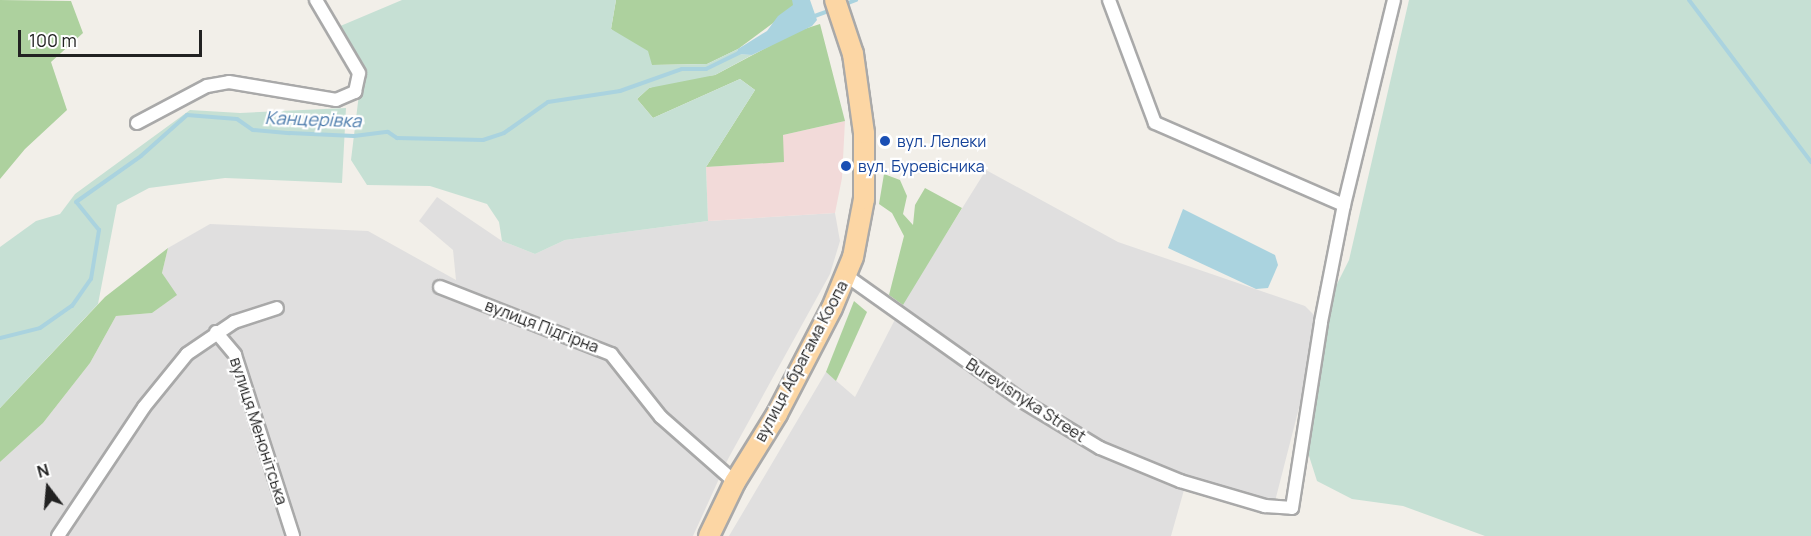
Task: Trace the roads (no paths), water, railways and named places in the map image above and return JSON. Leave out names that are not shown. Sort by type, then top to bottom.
[{"type":"main road","name":"вулиця Абрагама Коопа","points":[[709,536],[735,482],[777,414],[847,276],[864,199],[864,133],[853,54],[835,0]]},
{"type":"street","points":[[137,123],[207,86],[229,82],[336,100],[355,92],[359,73],[316,0]]},
{"type":"street","points":[[1109,0],[1155,123],[1344,205],[1394,0]]},
{"type":"street","name":"Burevisnyka Street","points":[[847,276],[1024,402],[1100,448],[1180,481],[1265,506],[1292,508],[1321,322],[1344,205]]},
{"type":"street","name":"вулиця Підгірна","points":[[440,287],[611,354],[660,417],[735,482]]},
{"type":"street","points":[[58,536],[144,407],[187,354],[216,332],[234,322],[277,308]]},
{"type":"street","name":"вулиця Менонітська","points":[[216,332],[235,355],[293,536]]},
{"type":"water","points":[[792,0],[810,0],[817,20],[812,26],[752,55],[736,54],[738,49],[767,31],[778,16],[793,5]]},
{"type":"water","points":[[1183,209],[1275,255],[1278,265],[1268,288],[1256,289],[1168,248]]},
{"type":"waterway","name":"Канцерівка","points":[[843,5],[856,0]]},
{"type":"waterway","points":[[1689,0],[1811,162]]},
{"type":"waterway","name":"Канцерівка","points":[[812,17],[831,10]]},
{"type":"waterway","name":"Канцерівка","points":[[0,338],[40,328],[72,306],[91,279],[99,230],[76,202],[141,156],[187,115],[237,119],[253,130],[354,136],[388,132],[397,138],[483,140],[504,133],[548,102],[620,91],[682,69],[706,69],[741,52]]},
{"type":"place","name":"вул. Лелеки","points":[[885,141]]},
{"type":"place","name":"вул. Буревісника","points":[[846,166]]}]
